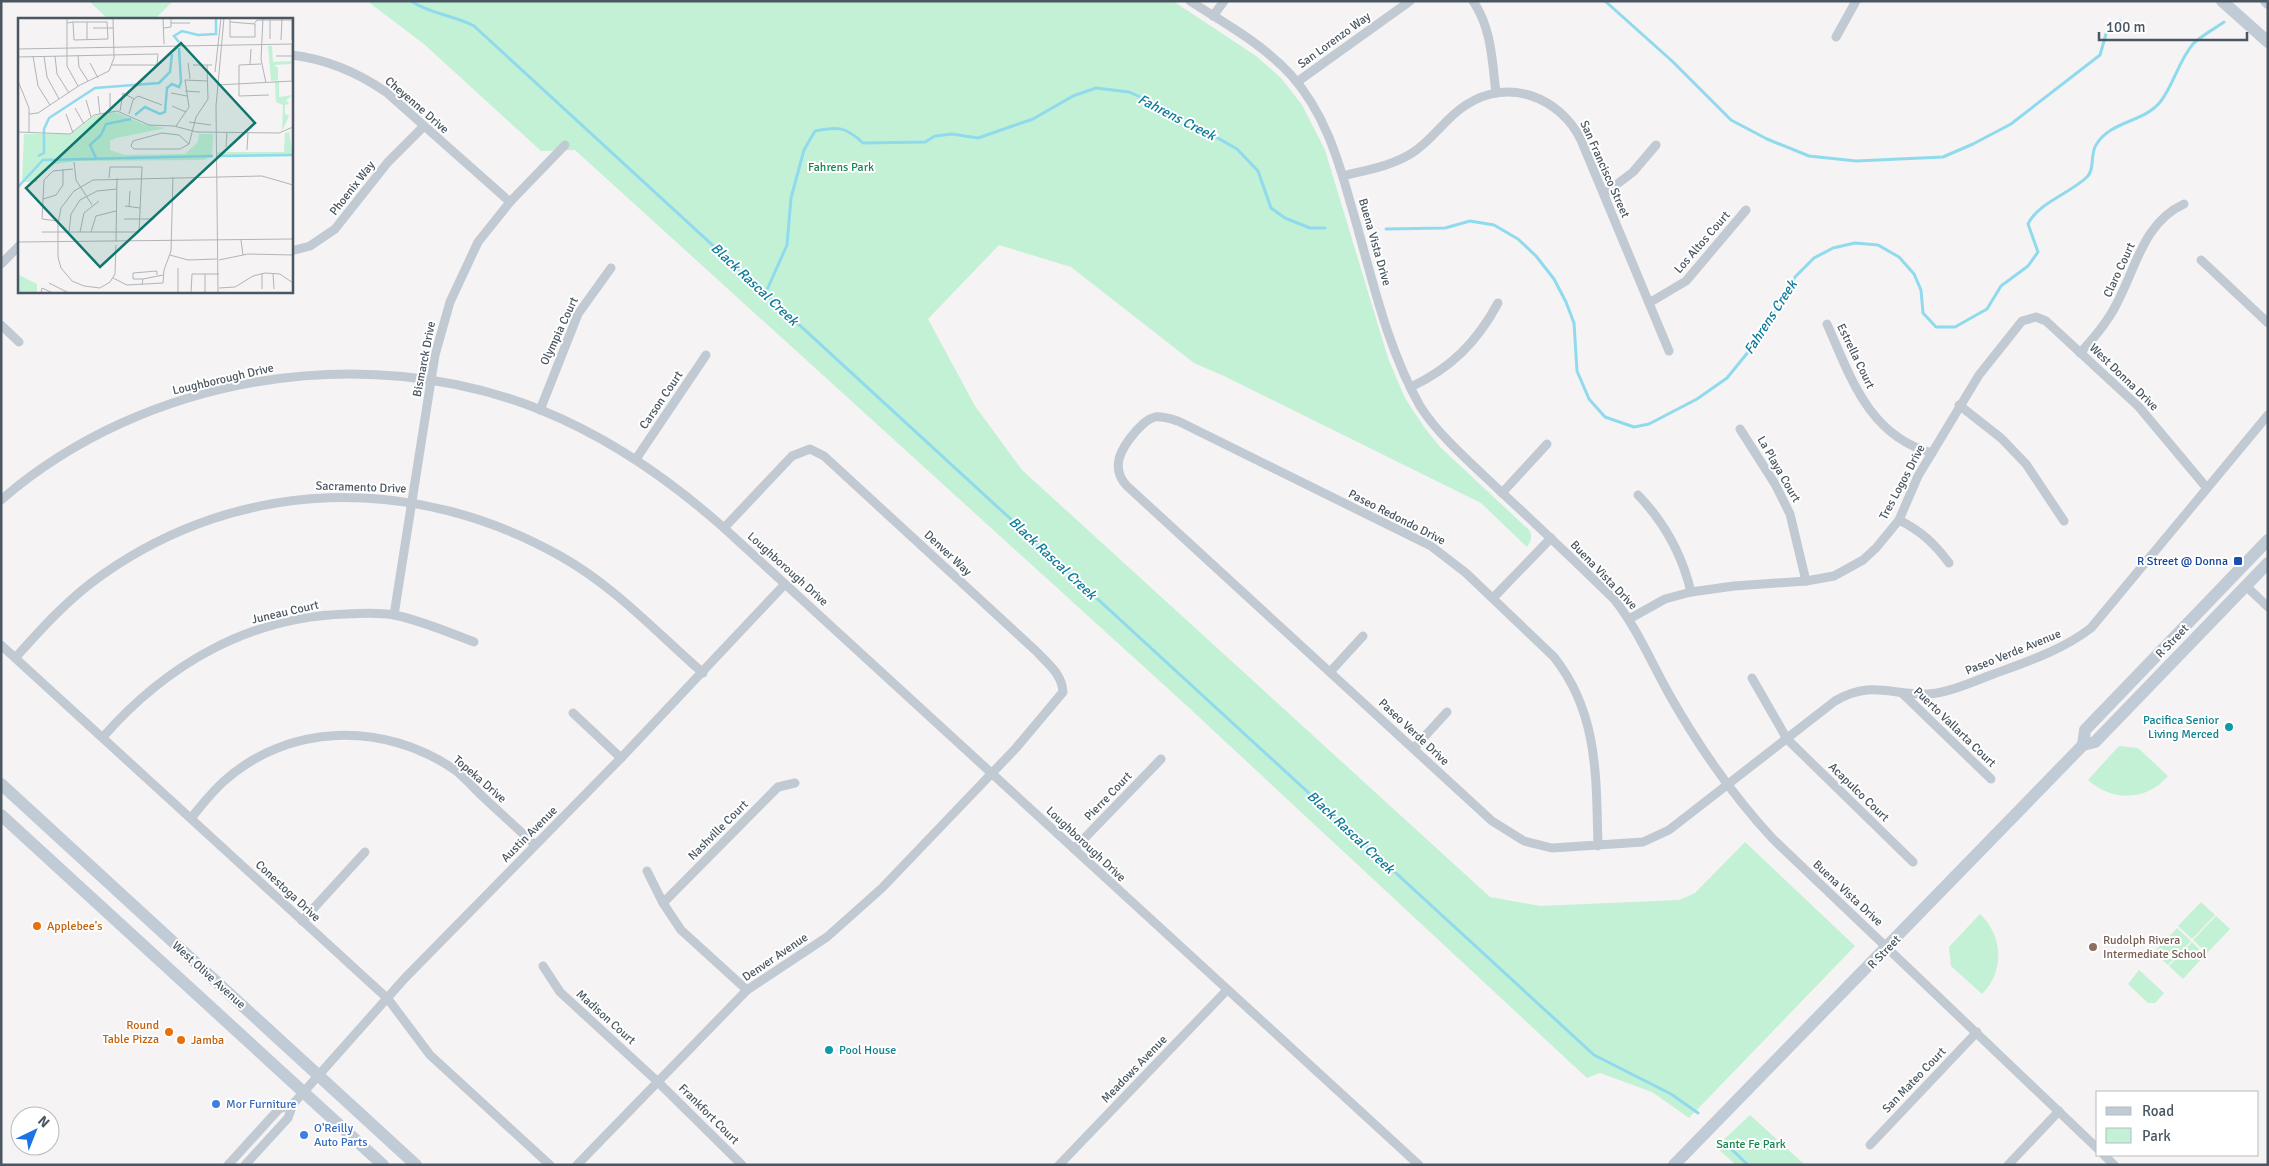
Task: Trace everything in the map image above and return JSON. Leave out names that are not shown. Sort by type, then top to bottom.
[{"type":"main road","points":[[2222,1],[2268,42]]},
{"type":"main road","name":"R Street","points":[[2083,745],[2085,730],[2268,540]]},
{"type":"main road","name":"R Street","points":[[1679,1162],[2083,745],[2095,742],[2268,563]]},
{"type":"main road","name":"West Olive Avenue","points":[[1,784],[416,1165]]},
{"type":"main road","name":"West Olive Avenue","points":[[1,815],[383,1165]]},
{"type":"street","name":"Buena Vista Drive","points":[[1190,1],[1264,50],[1297,82],[1322,121],[1343,176],[1389,336],[1421,407],[1502,493],[1614,599],[1629,619],[1670,695],[1727,786],[1773,839],[2096,1147]]},
{"type":"street","points":[[1214,16],[1224,1]]},
{"type":"street","name":"San Lorenzo Way","points":[[1297,82],[1410,1]]},
{"type":"street","points":[[1473,1],[1484,22],[1489,38],[1496,93]]},
{"type":"street","points":[[1836,37],[1856,1]]},
{"type":"street","name":"Cheyenne Drive","points":[[292,55],[336,64],[356,73],[386,92],[423,127],[510,202]]},
{"type":"street","name":"San Francisco Street","points":[[1343,176],[1396,161],[1411,154],[1431,139],[1466,104],[1496,93],[1522,93],[1536,96],[1559,110],[1577,131],[1669,351]]},
{"type":"street","name":"Phoenix Way","points":[[292,250],[310,246],[336,229],[388,162],[423,127]]},
{"type":"street","points":[[1604,194],[1628,177],[1656,144]]},
{"type":"street","name":"Bismarck Drive","points":[[394,615],[430,381],[444,320],[459,279],[478,242],[510,202],[565,145]]},
{"type":"street","name":"Claro Court","points":[[2080,353],[2117,305],[2136,260],[2157,221],[2170,210],[2184,204]]},
{"type":"street","name":"Los Altos Court","points":[[1649,303],[1686,281],[1746,210]]},
{"type":"street","points":[[1,264],[18,247]]},
{"type":"street","points":[[2201,260],[2268,323]]},
{"type":"street","name":"Olympia Court","points":[[540,410],[566,340],[578,314],[611,268]]},
{"type":"street","points":[[1411,386],[1438,373],[1472,344],[1485,328],[1498,303]]},
{"type":"street","name":"West Donna Drive","points":[[2036,316],[2046,321],[2139,407],[2206,487]]},
{"type":"street","name":"Tres Logos Drive","points":[[1629,619],[1666,599],[1691,592],[1734,586],[1806,581],[1834,576],[1863,560],[1876,548],[1899,520],[1918,476],[1959,405],[1988,362],[2022,322],[2036,316]]},
{"type":"street","name":"Estrella Court","points":[[1827,324],[1856,389],[1875,416],[1892,434],[1914,448],[1932,453]]},
{"type":"street","points":[[1,325],[19,342]]},
{"type":"street","name":"Carson Court","points":[[636,459],[706,355]]},
{"type":"street","name":"Loughborough Drive","points":[[3,495],[69,452],[129,420],[200,395],[267,380],[301,376],[353,374],[430,381],[490,393],[540,410],[582,429],[636,459],[666,479],[724,528],[1419,1165]]},
{"type":"street","points":[[1959,405],[2001,438],[2026,464],[2064,521]]},
{"type":"street","name":"Paseo Verde Avenue","points":[[1727,786],[1835,701],[1847,694],[1875,688],[1902,693],[1930,694],[1967,684],[2055,650],[2075,640],[2091,628],[2206,487],[2268,415]]},
{"type":"street","name":"Paseo Redondo Drive","points":[[1127,486],[1120,476],[1118,464],[1120,452],[1126,442],[1151,418],[1158,417],[1178,421],[1430,546],[1466,573],[1554,658],[1564,670],[1582,702],[1596,776],[1598,846]]},
{"type":"street","name":"La Playa Court","points":[[1740,429],[1775,484],[1790,514],[1806,581]]},
{"type":"street","points":[[1502,493],[1547,444]]},
{"type":"street","name":"Denver Way","points":[[724,528],[796,454],[810,449],[830,462],[1036,651],[1057,673],[1062,682],[1063,692],[1053,706],[991,773]]},
{"type":"street","name":"Paseo Verde Drive","points":[[1127,486],[1492,821],[1524,841],[1552,848],[1642,842],[1669,830],[1727,786]]},
{"type":"street","points":[[1638,495],[1659,519],[1672,539],[1682,561],[1691,592]]},
{"type":"street","name":"Sacramento Drive","points":[[16,657],[46,624],[100,576],[128,558],[209,519],[254,506],[295,499],[336,497],[412,502],[458,512],[491,522],[563,558],[603,584],[703,673]]},
{"type":"street","points":[[1899,520],[1915,528],[1931,540],[1949,563]]},
{"type":"street","points":[[1493,598],[1551,538]]},
{"type":"street","name":"Austin Avenue","points":[[245,1165],[288,1118],[293,1104],[405,978],[703,673],[785,584]]},
{"type":"street","points":[[2246,586],[2268,607]]},
{"type":"street","name":"Juneau Court","points":[[103,737],[124,713],[164,678],[200,655],[238,637],[268,626],[310,617],[362,613],[394,615],[474,642]]},
{"type":"street","points":[[1330,672],[1363,636]]},
{"type":"street","name":"Conestoga Drive","points":[[1,645],[388,999],[430,1055],[550,1165]]},
{"type":"street","name":"Acapulco Court","points":[[1752,678],[1788,739],[1913,862]]},
{"type":"street","name":"Puerto Vallarta Court","points":[[1902,693],[1991,779]]},
{"type":"street","points":[[1414,748],[1447,712]]},
{"type":"street","points":[[573,713],[621,758]]},
{"type":"street","name":"Topeka Drive","points":[[190,818],[224,781],[258,758],[305,739],[343,734],[381,738],[419,750],[448,767],[535,845]]},
{"type":"street","name":"Pierre Court","points":[[1074,849],[1161,760]]},
{"type":"street","name":"Denver Avenue","points":[[576,1165],[747,990],[827,937],[870,900],[991,773]]},
{"type":"street","name":"Nashville Court","points":[[663,903],[778,787],[795,782]]},
{"type":"street","points":[[302,921],[365,852]]},
{"type":"street","points":[[647,871],[663,903],[681,930],[747,990]]},
{"type":"street","name":"Madison Court","points":[[543,966],[560,992],[658,1082]]},
{"type":"street","name":"Meadows Avenue","points":[[1059,1165],[1227,990]]},
{"type":"street","name":"San Mateo Court","points":[[1870,1145],[1977,1032]]},
{"type":"street","name":"Frankfort Court","points":[[658,1082],[742,1165]]},
{"type":"street","name":"Austin Avenue","points":[[228,1165],[279,1109],[293,1104]]},
{"type":"street","points":[[2008,1165],[2059,1111]]},
{"type":"street","points":[[237,1165],[242,1160],[244,1147]]},
{"type":"street","points":[[2105,1156],[2114,1165]]},
{"type":"green space","points":[[89,1],[173,1],[156,18],[107,18]]},
{"type":"green space","name":"Fahrens Park","points":[[367,1],[1173,1],[1256,56],[1281,78],[1302,105],[1325,150],[1388,358],[1405,398],[1440,447],[1529,530],[1531,536],[1530,543],[1527,547],[1481,503],[1194,363],[1071,267],[999,245],[928,319],[975,406],[1022,470],[1490,897],[1540,906],[1679,900],[1695,893],[1745,842],[1855,946],[1689,1118],[1652,1092],[1600,1073],[1587,1078],[1186,705],[575,150],[541,151],[424,44]]},
{"type":"green space","points":[[2119,746],[2138,748],[2168,776],[2150,790],[2129,796],[2118,795],[2097,787],[2088,780]]},
{"type":"green space","points":[[2201,902],[2215,915],[2192,939],[2178,926]]},
{"type":"green space","points":[[1980,914],[1988,923],[1993,933],[1997,943],[1998,954],[1995,975],[1982,994],[1951,966],[1949,947]]},
{"type":"green space","points":[[2216,916],[2230,929],[2207,953],[2193,940]]},
{"type":"green space","points":[[2177,928],[2191,941],[2168,965],[2154,952]]},
{"type":"green space","points":[[2192,942],[2205,955],[2183,979],[2169,966]]},
{"type":"green space","points":[[2139,970],[2164,993],[2155,1003],[2148,1003],[2128,984]]},
{"type":"green space","name":"Sante Fe Park","points":[[1750,1115],[1805,1165],[1736,1165],[1716,1147]]},
{"type":"waterway","name":"Black Rascal Creek","points":[[411,1],[426,9],[474,26],[1594,1055],[1671,1094],[1698,1113]]},
{"type":"waterway","points":[[1605,1],[1672,61],[1731,120],[1767,139],[1809,156],[1856,161],[1943,157],[2011,124],[2100,55],[2106,34],[2120,21]]},
{"type":"waterway","name":"Fahrens Creek","points":[[1386,229],[1445,228],[1470,221],[1494,225],[1518,239],[1536,256],[1554,279],[1566,302],[1574,323],[1577,371],[1589,399],[1605,417],[1634,427],[1649,424],[1697,399],[1727,378],[1757,341],[1795,277],[1814,258],[1833,248],[1855,243],[1878,245],[1899,257],[1914,274],[1921,290],[1923,313],[1936,327],[1955,327],[1987,309],[2001,286],[2028,266],[2038,252],[2028,224],[2033,217],[2046,204],[2072,189],[2087,177],[2091,170],[2094,149],[2102,137],[2154,108],[2166,94],[2188,50],[2204,35],[2224,22]]},
{"type":"waterway","name":"Fahrens Creek","points":[[766,292],[787,245],[791,198],[804,150],[815,131],[841,129],[852,134],[863,143],[925,142],[935,136],[952,134],[978,138],[1033,119],[1073,96],[1096,88],[1129,92],[1167,109],[1237,149],[1258,171],[1271,208],[1285,218],[1310,228],[1325,228]]},
{"type":"waterway","name":"Black Rascal Creek","points":[[1726,1144],[1748,1165]]},
{"type":"place","name":"R Street @ Donna","points":[[2238,561]]},
{"type":"place","name":"Pacifica Senior Living Merced","points":[[2229,727]]},
{"type":"place","name":"Applebee's","points":[[37,926]]},
{"type":"place","name":"Rudolph Rivera Intermediate School","points":[[2093,947]]},
{"type":"place","name":"Round Table Pizza","points":[[169,1032]]},
{"type":"place","name":"Jamba","points":[[181,1040]]},
{"type":"place","name":"Pool House","points":[[829,1050]]},
{"type":"place","name":"Mor Furniture","points":[[216,1104]]},
{"type":"place","name":"O'Reilly Auto Parts","points":[[304,1135]]}]
